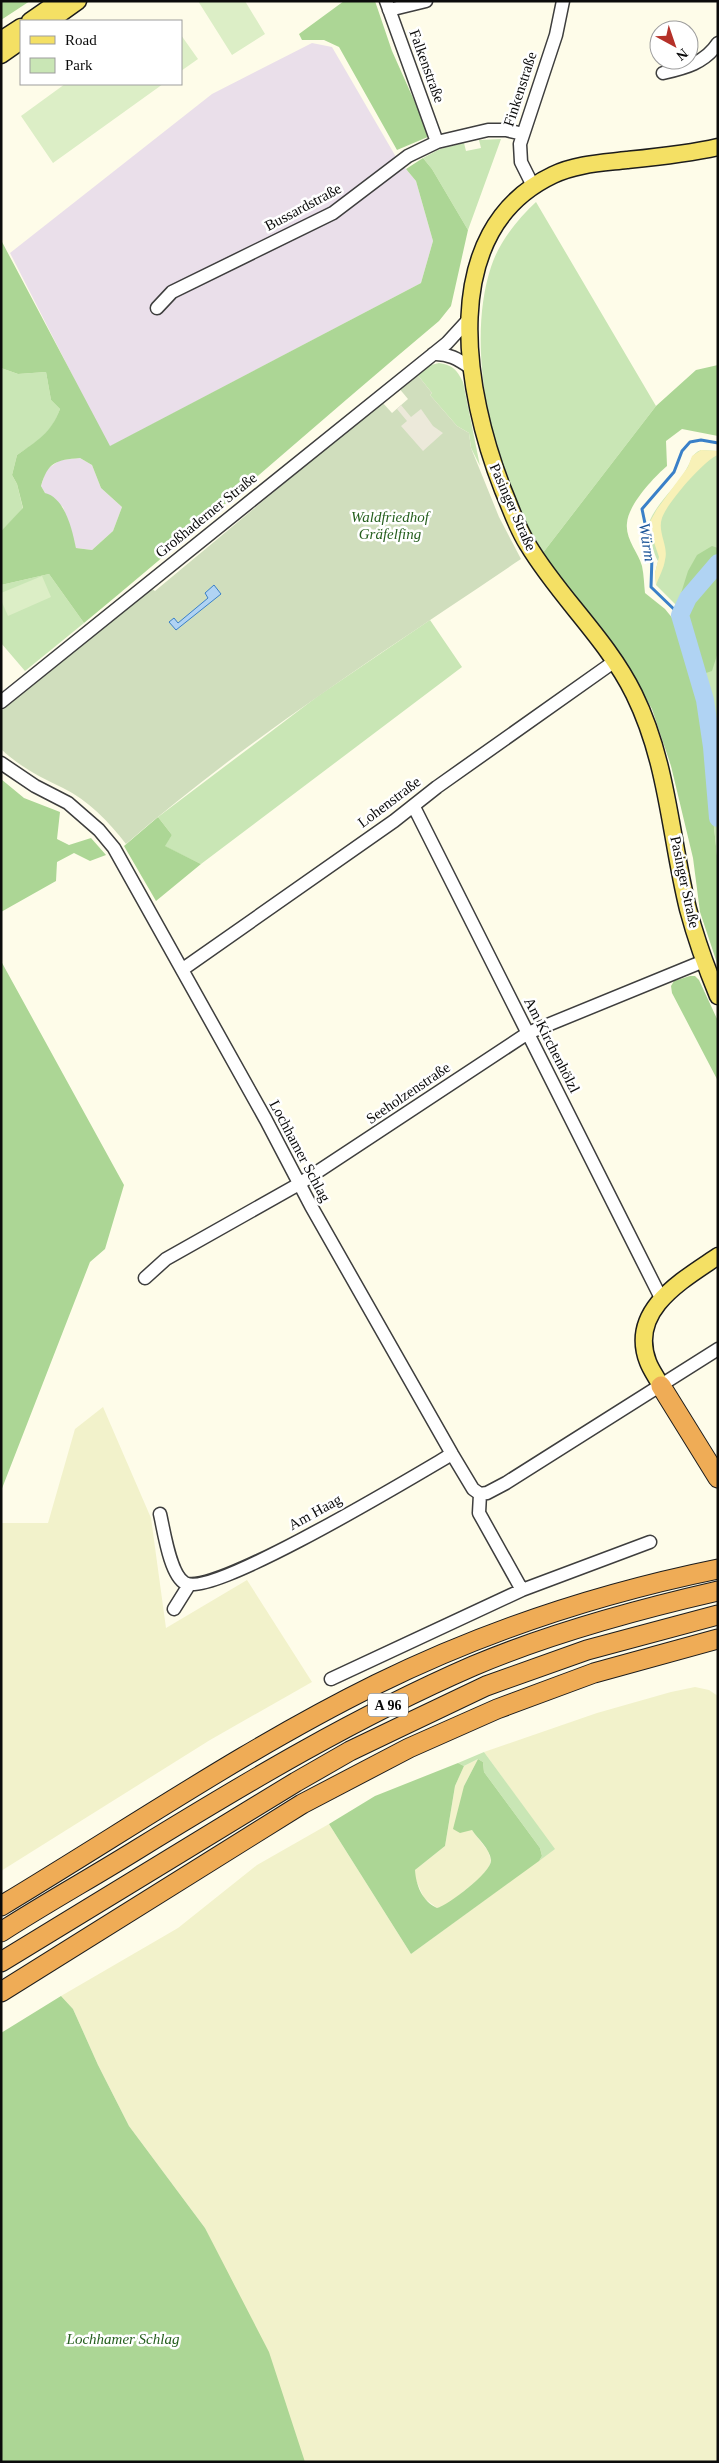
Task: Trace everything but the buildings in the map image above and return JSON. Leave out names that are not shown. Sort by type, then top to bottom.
[{"type":"highway","points":[[661,1386],[718,1478]]},
{"type":"highway","points":[[1,1906],[275,1739],[378,1684],[519,1624],[656,1582],[697,1566],[718,1554]]},
{"type":"highway","points":[[656,1582],[718,1569]]},
{"type":"highway","name":"A 96","points":[[5,1930],[284,1761],[391,1704],[474,1666],[525,1646],[577,1629],[718,1591]]},
{"type":"highway","name":"A 96","points":[[1,1962],[21,1948],[350,1751],[486,1686],[587,1650],[718,1615]]},
{"type":"highway","points":[[1,1992],[302,1804],[410,1748],[497,1709],[594,1673],[718,1639]]},
{"type":"main road","points":[[31,20],[58,1]]},
{"type":"main road","points":[[51,20],[78,1]]},
{"type":"main road","points":[[1,40],[20,28]]},
{"type":"main road","points":[[1,55],[20,42]]},
{"type":"main road","name":"Pasinger Straße","points":[[718,147],[687,153],[574,167],[533,186],[506,210],[486,244],[474,286],[469,319],[471,368],[480,423],[492,461],[526,542],[615,661],[633,692],[655,745],[662,770],[688,907],[704,961],[718,996]]},
{"type":"main road","points":[[661,1386],[648,1362],[644,1344],[648,1321],[661,1298],[718,1256]]},
{"type":"street","points":[[388,6],[426,1]]},
{"type":"street","name":"Finkenstraße","points":[[533,186],[519,154],[523,134],[556,35],[563,1]]},
{"type":"street","name":"Falkenstraße","points":[[388,6],[437,142]]},
{"type":"street","points":[[663,72],[683,69],[703,60],[718,44]]},
{"type":"street","name":"Bussardstraße","points":[[157,308],[172,292],[333,212],[408,156],[437,142],[488,130],[506,130],[523,134]]},
{"type":"street","name":"Großhaderner Straße","points":[[1,702],[432,354],[456,334],[469,319]]},
{"type":"street","points":[[432,354],[443,353],[453,356],[471,368]]},
{"type":"street","name":"Lohenstraße","points":[[183,969],[414,807],[437,787],[615,661]]},
{"type":"street","name":"Lochhamer Schlag","points":[[1,763],[35,786],[68,803],[99,830],[114,848],[183,969],[299,1184],[452,1454],[473,1489],[480,1494]]},
{"type":"street","name":"Am Kirchenhölzl","points":[[414,807],[661,1298]]},
{"type":"street","name":"Seeholzenstraße","points":[[145,1278],[166,1260],[299,1184],[528,1033],[704,961]]},
{"type":"street","points":[[522,1590],[479,1513],[480,1494],[487,1494],[506,1484],[718,1349]]},
{"type":"street","name":"Am Haag","points":[[189,1585],[216,1580],[262,1560],[452,1454]]},
{"type":"street","points":[[160,1514],[174,1571],[182,1582],[189,1585],[174,1609]]},
{"type":"street","points":[[331,1679],[522,1590],[650,1542]]},
{"type":"shaded area","points":[[312,43],[332,47],[396,157],[416,181],[433,241],[421,283],[109,447],[10,253],[212,94]]},
{"type":"shaded area","points":[[401,405],[411,417],[421,409],[433,426],[443,433],[423,451],[401,426],[407,421],[397,409]]},
{"type":"shaded area","points":[[80,458],[92,465],[101,488],[122,507],[113,531],[92,550],[76,548],[63,507],[45,493],[41,486],[46,470],[60,460]]},
{"type":"green space","points":[[1,1],[30,1],[1,20]]},
{"type":"green space","points":[[198,1],[245,1],[265,34],[232,55]]},
{"type":"green space","points":[[344,1],[375,1],[392,51],[430,136],[397,150],[339,47],[324,40],[302,40],[299,34]]},
{"type":"green space","points":[[182,36],[198,59],[182,70]]},
{"type":"green space","points":[[64,85],[162,85],[53,163],[21,116]]},
{"type":"green space","points":[[501,139],[468,230],[432,169],[423,158],[440,149],[464,143],[466,151],[481,148],[479,140]]},
{"type":"green space","points":[[423,158],[432,169],[468,230],[451,306],[439,321],[84,623],[49,574],[1,585],[1,531],[23,508],[17,484],[12,475],[17,455],[37,441],[48,430],[60,409],[51,400],[46,372],[18,374],[1,368],[1,240],[110,446],[421,283],[433,241],[416,181],[406,169]],"holes":[[[80,458],[92,465],[101,488],[122,507],[113,531],[92,550],[76,548],[70,524],[63,508],[58,501],[45,493],[41,486],[50,467],[59,461]]]},
{"type":"green space","points":[[536,202],[656,406],[542,554],[525,524],[498,454],[483,376],[481,337],[483,301],[494,258],[509,232]]},
{"type":"green space","points":[[439,363],[454,369],[463,382],[480,466],[471,448],[469,433],[457,426],[430,395],[432,393],[416,373],[427,366]]},
{"type":"green space","points":[[718,365],[718,436],[682,429],[666,441],[667,466],[655,477],[637,500],[628,516],[627,529],[642,566],[645,593],[665,609],[678,625],[702,714],[718,865],[718,966],[700,912],[693,858],[671,766],[652,709],[622,656],[542,554],[656,406],[696,370]]},
{"type":"green space","points":[[1,368],[18,374],[46,372],[51,400],[60,409],[48,431],[17,455],[12,475],[17,484],[23,509],[1,531]]},
{"type":"green space","name":"Waldfriedhof Gräfelfing","points":[[416,373],[432,393],[430,395],[457,426],[469,433],[471,448],[499,517],[521,559],[269,731],[172,805],[126,844],[89,805],[72,793],[15,761],[1,749],[1,711],[152,589],[155,591],[382,402],[392,413],[408,399],[398,387]]},
{"type":"green space","points":[[701,450],[718,451],[718,865],[702,714],[690,674],[702,673],[688,617],[656,585],[655,573],[658,561],[649,531],[649,523],[656,509],[683,475],[693,455]]},
{"type":"green space","points":[[712,546],[718,548],[718,652],[712,671],[703,674],[698,663],[688,617],[677,606],[688,571],[697,555]]},
{"type":"green space","points":[[49,574],[84,623],[25,671],[1,643],[1,585]]},
{"type":"green space","points":[[42,576],[51,597],[8,616],[1,600],[1,593]]},
{"type":"green space","points":[[430,620],[462,667],[201,864],[164,846],[172,835],[158,817],[318,696]]},
{"type":"green space","points":[[1,779],[24,798],[60,812],[57,839],[69,845],[91,838],[106,855],[90,861],[74,853],[57,862],[56,881],[1,912]]},
{"type":"green space","points":[[158,817],[172,835],[165,846],[201,864],[156,901],[124,846]]},
{"type":"green space","points":[[1,961],[124,1185],[105,1249],[90,1262],[1,1491]]},
{"type":"green space","points":[[695,976],[699,980],[718,1021],[718,1081],[672,993],[671,986],[674,981]]},
{"type":"green space","points":[[103,1407],[151,1518],[166,1628],[247,1580],[312,1682],[210,1740],[1,1871],[1,1523],[48,1523],[75,1429]]},
{"type":"green space","points":[[695,1687],[709,1690],[718,1696],[718,2462],[305,2462],[231,2282],[205,2228],[129,2126],[98,2065],[73,2009],[61,1996],[178,1928],[257,1865],[329,1824],[411,1954],[554,1849],[484,1752],[597,1713]]},
{"type":"green space","points":[[484,1752],[555,1849],[539,1861],[542,1856],[540,1848],[484,1772],[483,1762],[478,1759],[464,1766],[458,1763]]},
{"type":"green space","points":[[478,1759],[464,1786],[472,1830],[488,1851],[491,1860],[489,1867],[481,1877],[446,1906],[437,1908],[424,1898],[415,1878],[415,1870],[445,1846],[455,1786],[464,1766]]},
{"type":"green space","points":[[478,1759],[483,1762],[484,1772],[540,1848],[542,1856],[539,1861],[411,1954],[329,1824],[375,1796],[458,1763],[464,1766],[455,1786],[445,1846],[415,1870],[421,1892],[427,1901],[437,1908],[443,1906],[477,1880],[485,1872],[491,1860],[486,1848],[472,1830],[460,1833],[453,1829],[464,1786]]},
{"type":"green space","name":"Lochhamer Schlag","points":[[61,1996],[73,2009],[98,2065],[129,2126],[205,2228],[269,2352],[305,2462],[1,2462],[1,2033]]},
{"type":"sand","points":[[701,450],[718,451],[718,455],[704,465],[665,511],[661,528],[666,555],[664,566],[656,585],[655,573],[659,557],[648,525],[657,509],[688,467],[692,456]]},
{"type":"water","points":[[214,585],[221,594],[176,630],[169,622],[174,618],[178,623],[208,598],[205,593]]},
{"type":"waterway","name":"Würm","points":[[680,615],[651,587],[652,557],[642,509],[674,472],[682,451],[690,442],[701,440],[718,443]]},
{"type":"waterway","name":"Würm","points":[[718,563],[688,598],[680,615],[705,700],[712,747],[718,818]]}]
